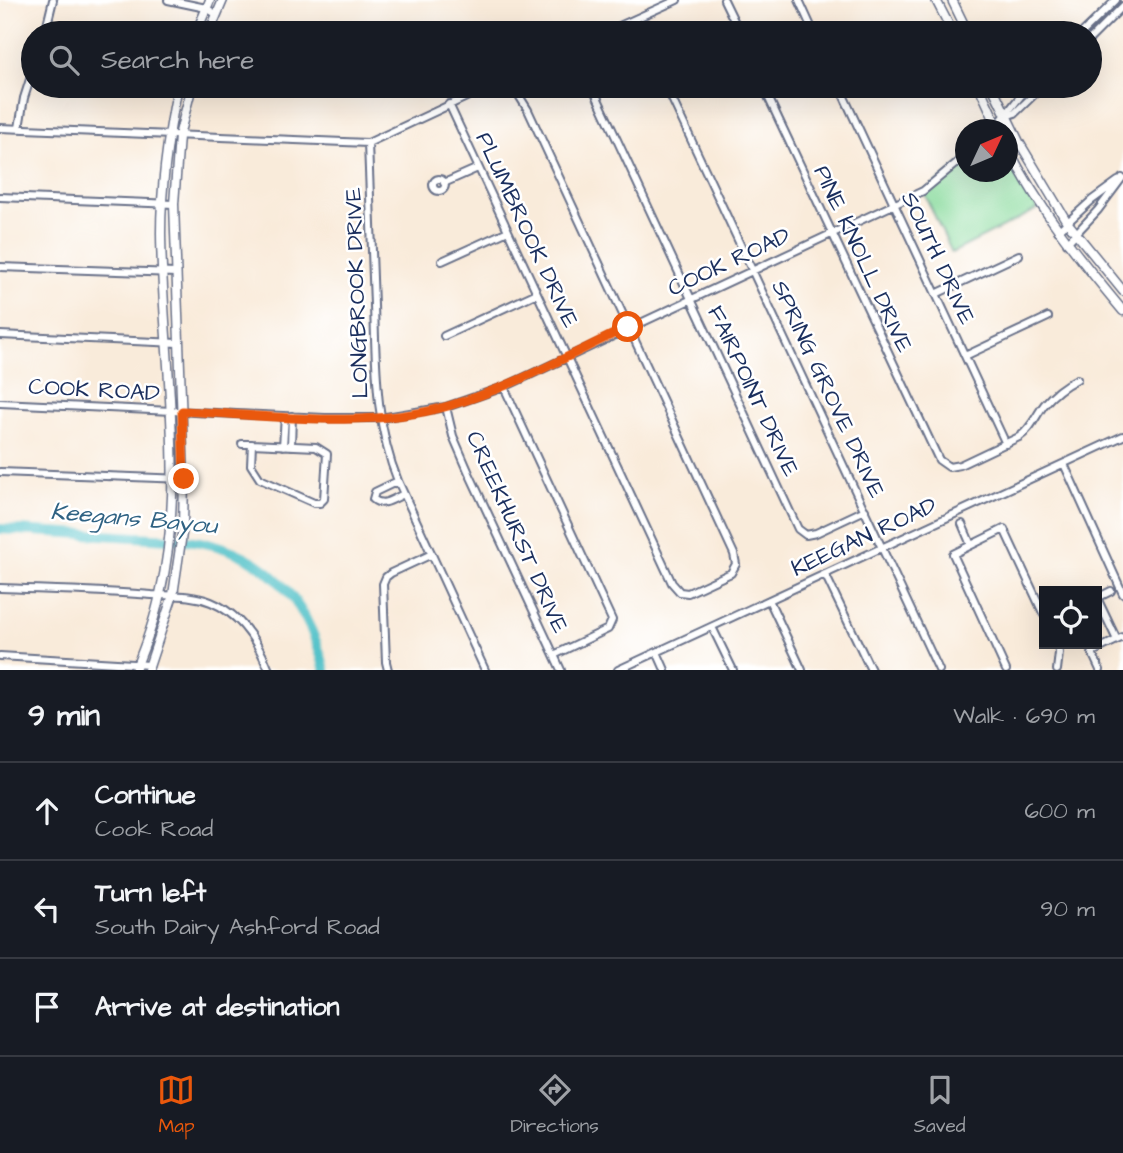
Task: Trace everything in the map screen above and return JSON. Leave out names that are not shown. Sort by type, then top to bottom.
[{"type":"main road","points":[[213,21],[223,0]]},
{"type":"main road","points":[[947,21],[938,4],[952,1],[962,21]]},
{"type":"main road","points":[[201,21],[208,4]]},
{"type":"main road","points":[[136,667],[160,595],[170,526],[171,411],[162,203],[168,136],[176,98]]},
{"type":"main road","points":[[149,667],[173,594],[183,527],[184,479],[174,204],[179,136],[189,98]]},
{"type":"main road","points":[[984,98],[992,119]]},
{"type":"main road","points":[[998,98],[1026,155],[1067,222],[1123,291]]},
{"type":"main road","points":[[1018,167],[1058,231],[1123,310]]},
{"type":"street","points":[[48,21],[53,0]]},
{"type":"street","points":[[168,0],[208,4],[216,14]]},
{"type":"street","points":[[631,21],[677,0]]},
{"type":"street","points":[[724,0],[734,21]]},
{"type":"street","points":[[799,0],[809,21]]},
{"type":"street","points":[[1094,21],[1116,0]]},
{"type":"street","points":[[1102,27],[1123,6]]},
{"type":"street","points":[[19,128],[24,98]]},
{"type":"street","points":[[0,128],[368,143],[463,98]]},
{"type":"street","points":[[520,98],[628,327]]},
{"type":"street","name":"FAIRPOINT DRIVE","points":[[598,98],[798,529],[806,535],[816,533],[865,510]]},
{"type":"street","name":"SPRING GROVE DRIVE","points":[[672,98],[939,670]]},
{"type":"street","name":"PINE KNOLL DRIVE","points":[[769,98],[939,460],[949,467],[960,466],[1006,444]]},
{"type":"street","name":"SOUTH DRIVE","points":[[845,98],[1006,444]]},
{"type":"street","points":[[1004,119],[1018,98]]},
{"type":"street","points":[[1006,116],[1014,113],[1030,98]]},
{"type":"street","name":"PLUMBROOK DRIVE","points":[[449,104],[661,561],[672,583],[680,592],[688,593],[731,573],[736,564],[628,327]]},
{"type":"street","name":"LONGBROOK DRIVE","points":[[368,143],[376,371],[380,418],[387,452],[484,667]]},
{"type":"street","name":"COOK ROAD","points":[[0,403],[380,418],[446,407],[504,387],[894,205],[923,191],[955,164]]},
{"type":"street","points":[[444,183],[478,168]]},
{"type":"street","points":[[1058,231],[1123,178]]},
{"type":"street","points":[[1067,243],[1123,178]]},
{"type":"street","points":[[0,197],[174,204]]},
{"type":"street","points":[[442,261],[508,231]]},
{"type":"street","points":[[936,294],[1019,255]]},
{"type":"street","points":[[0,267],[176,274]]},
{"type":"street","points":[[444,336],[537,293]]},
{"type":"street","points":[[965,356],[1048,317]]},
{"type":"street","points":[[0,335],[178,343]]},
{"type":"street","points":[[1006,444],[1027,432],[1044,405],[1067,384],[1077,379]]},
{"type":"street","points":[[504,387],[612,620],[608,629],[554,654]]},
{"type":"street","name":"CREEKHURST DRIVE","points":[[446,407],[453,436],[469,473],[561,670]]},
{"type":"street","points":[[287,446],[289,416]]},
{"type":"street","name":"KEEGAN ROAD","points":[[618,670],[1123,436]]},
{"type":"street","points":[[242,444],[252,444],[316,447],[327,454],[326,496],[320,503],[314,503],[260,479],[251,465],[252,444]]},
{"type":"street","points":[[1064,464],[1123,594]]},
{"type":"street","points":[[0,472],[184,479]]},
{"type":"street","points":[[398,481],[375,492],[373,499],[383,503],[404,494]]},
{"type":"street","points":[[962,524],[971,545]]},
{"type":"street","points":[[1006,670],[953,554],[1004,530],[1039,604]]},
{"type":"street","points":[[388,670],[383,584],[391,573],[432,554]]},
{"type":"street","points":[[825,575],[871,670]]},
{"type":"street","points":[[0,588],[173,594],[211,602],[233,616],[251,636],[262,652],[269,670]]},
{"type":"street","points":[[1102,596],[1111,591]]},
{"type":"street","points":[[769,600],[802,670]]},
{"type":"street","points":[[1092,652],[1120,638],[1102,607]]},
{"type":"street","points":[[712,626],[733,670]]},
{"type":"street","points":[[1057,670],[1059,649]]},
{"type":"street","points":[[1090,649],[1100,670]]},
{"type":"street","points":[[657,652],[665,670]]},
{"type":"street","points":[[0,656],[149,667]]},
{"type":"green space","points":[[955,168],[955,182],[1018,182],[1018,170],[1038,209],[952,253],[924,193]]},
{"type":"waterway","name":"Keegans Bayou","points":[[0,529],[187,540],[215,545],[239,554],[260,566],[294,599],[317,644],[325,670]]},
{"type":"route","points":[[184,479],[182,411],[325,418],[380,418],[416,413],[446,407],[504,387],[628,327]]}]
